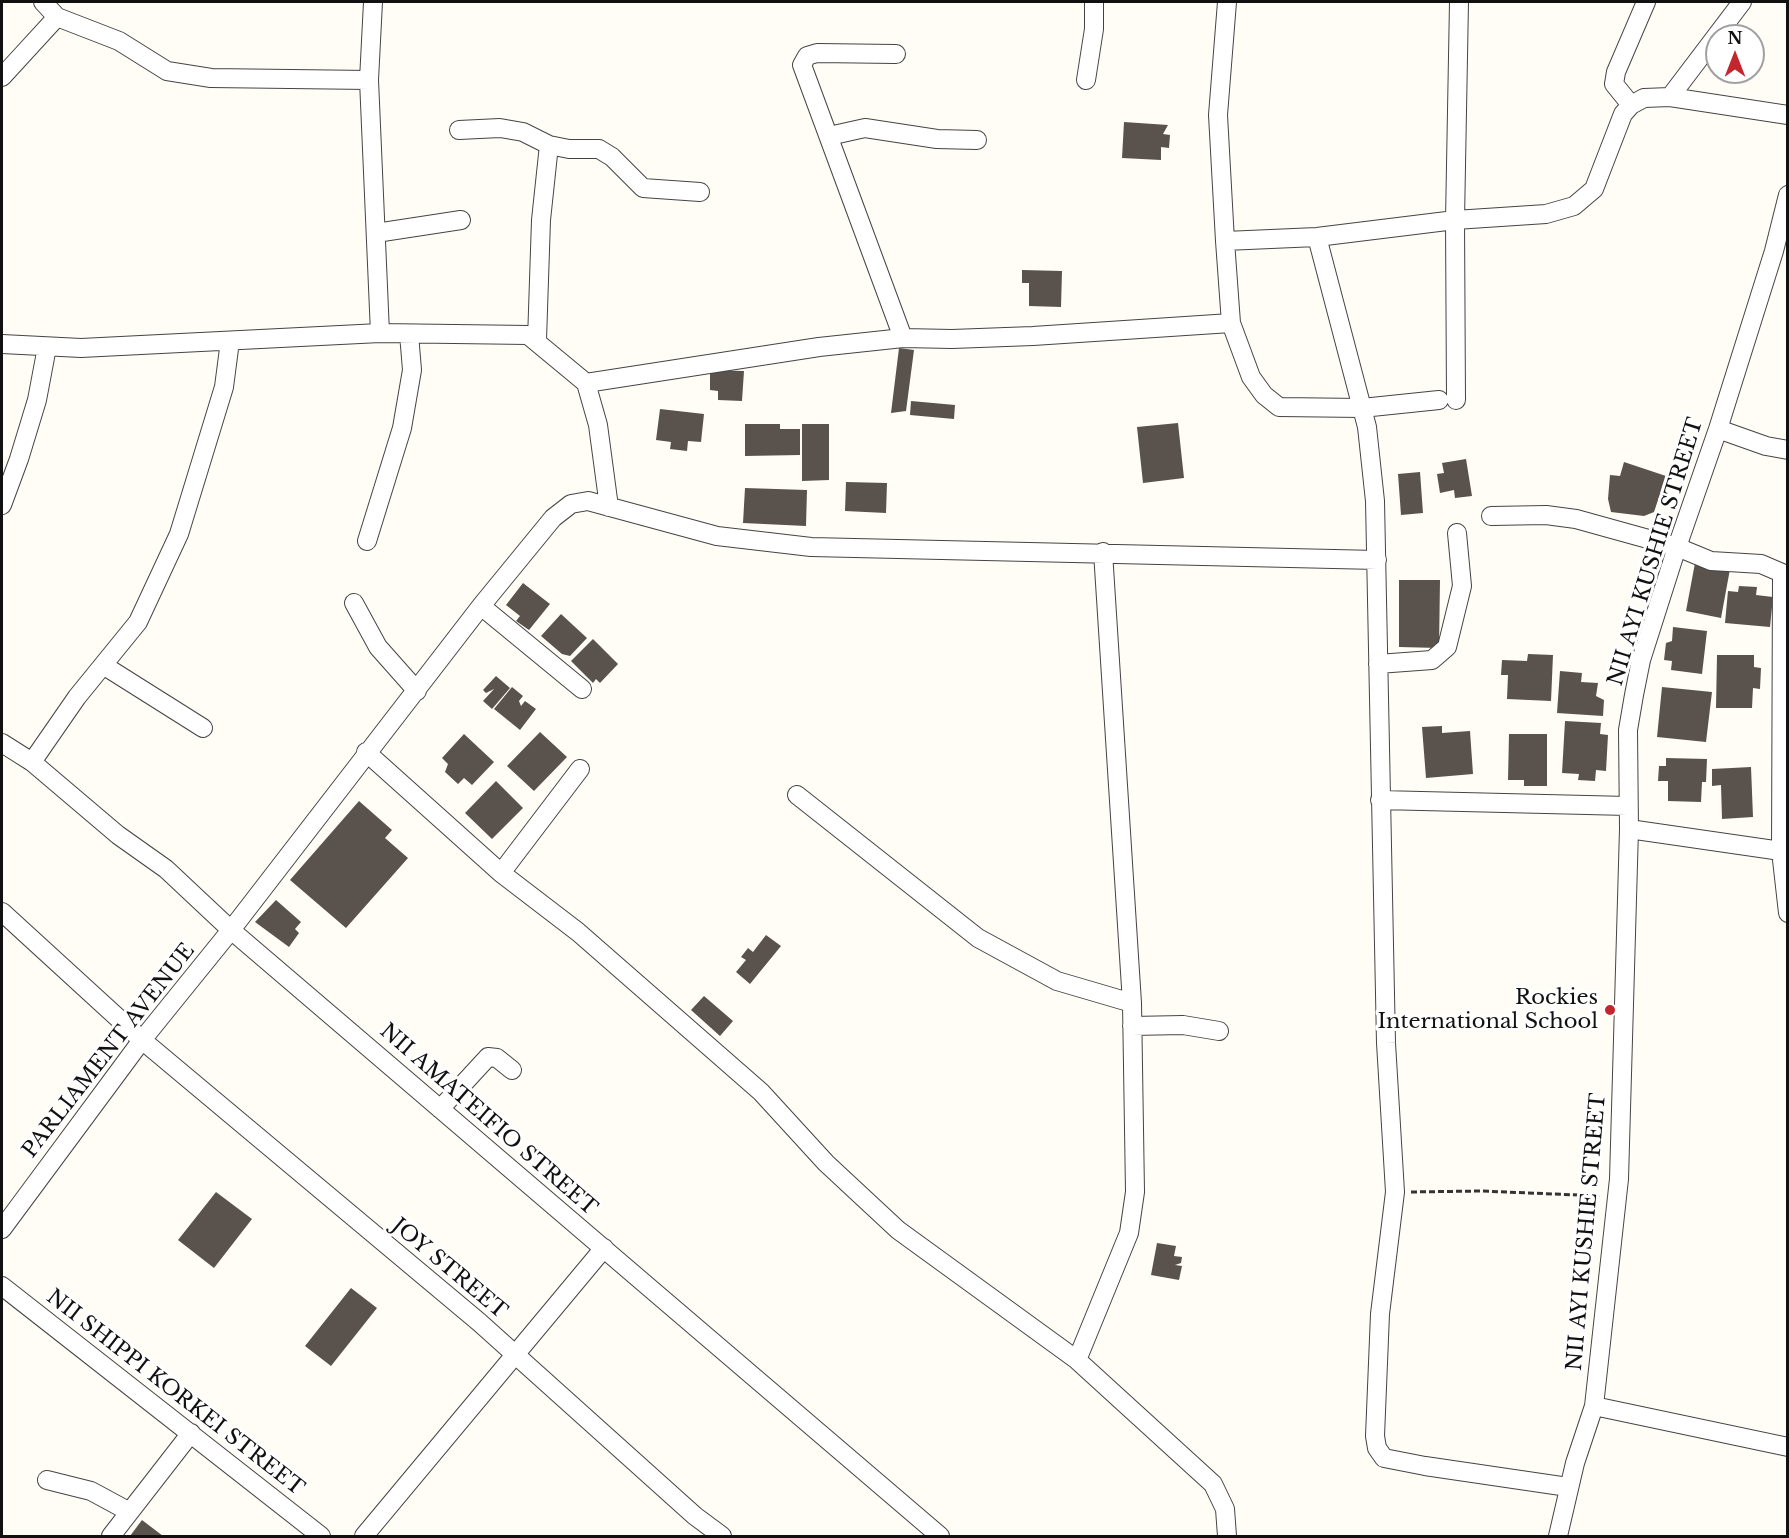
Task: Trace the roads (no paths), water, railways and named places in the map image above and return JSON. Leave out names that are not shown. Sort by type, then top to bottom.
[{"type":"street","points":[[43,2],[57,17],[119,41],[167,71],[210,78],[369,80]]},
{"type":"street","points":[[373,2],[369,80],[380,333]]},
{"type":"street","points":[[1086,80],[1094,30],[1094,2]]},
{"type":"street","points":[[1227,2],[1218,115],[1231,323],[1251,377],[1264,395],[1279,406],[1362,408],[1447,400],[1455,220],[1459,2]]},
{"type":"street","points":[[1631,105],[1614,84],[1616,72],[1646,2]]},
{"type":"street","points":[[1670,98],[1742,2]]},
{"type":"street","points":[[2,77],[57,17]]},
{"type":"street","points":[[896,54],[817,53],[807,56],[802,65],[903,338]]},
{"type":"street","points":[[1225,241],[1317,237],[1455,220],[1546,214],[1574,206],[1594,189],[1616,130],[1631,105],[1644,98],[1670,98],[1788,116]]},
{"type":"street","points":[[459,130],[500,128],[523,132],[549,145],[569,149],[599,148],[617,162],[637,183],[650,190],[700,192]]},
{"type":"street","points":[[829,136],[865,128],[899,131],[937,139],[977,141]]},
{"type":"street","points":[[537,340],[541,220],[549,145]]},
{"type":"street","name":"NII AYI KUSHIE STREET","points":[[1558,1536],[1568,1487],[1594,1406],[1617,1197],[1624,1068],[1629,730],[1634,695],[1641,660],[1718,429],[1774,251],[1788,195]]},
{"type":"street","points":[[376,233],[461,220]]},
{"type":"street","points":[[1317,237],[1367,427],[1376,501],[1386,1043],[1395,1192],[1380,1314],[1375,1436],[1377,1448],[1384,1458],[1568,1487]]},
{"type":"street","points":[[586,383],[819,347],[903,338],[1021,336],[1231,323]]},
{"type":"street","points":[[2,344],[81,348],[380,333],[518,333],[537,340],[586,383],[598,425],[609,507],[717,536],[811,547],[1377,560]]},
{"type":"street","points":[[367,542],[402,428],[412,370],[409,334]]},
{"type":"street","points":[[32,762],[77,697],[138,622],[179,534],[224,387],[230,341]]},
{"type":"street","points":[[2,505],[37,400],[47,347]]},
{"type":"street","points":[[1718,429],[1766,446],[1788,450]]},
{"type":"street","name":"PARLIAMENT AVENUE","points":[[2,1228],[142,1041],[231,930],[366,752],[553,518],[571,504],[588,501],[609,507]]},
{"type":"street","points":[[1491,516],[1546,514],[1576,519],[1677,547],[1711,561],[1761,564],[1782,573],[1781,851],[1788,913]]},
{"type":"street","points":[[1378,664],[1432,660],[1447,647],[1462,586],[1457,532]]},
{"type":"street","points":[[1077,1360],[1129,1233],[1135,1192],[1132,1003],[1103,552]]},
{"type":"street","points":[[354,603],[378,646],[417,691]]},
{"type":"street","points":[[481,606],[582,689]]},
{"type":"street","points":[[103,665],[203,728]]},
{"type":"street","name":"NII AMATEIFIO STREET","points":[[2,743],[32,762],[118,836],[166,869],[231,930],[940,1536]]},
{"type":"street","points":[[366,752],[501,873],[578,932],[761,1092],[826,1163],[898,1230],[1077,1360],[1213,1484],[1226,1509],[1227,1536]]},
{"type":"street","points":[[501,873],[580,769]]},
{"type":"street","points":[[797,795],[978,938],[1057,981],[1132,1003]]},
{"type":"street","points":[[1380,800],[1629,806]]},
{"type":"street","points":[[1629,829],[1781,851]]},
{"type":"street","name":"JOY STREET","points":[[2,912],[142,1041],[515,1355],[695,1516],[723,1536]]},
{"type":"street","points":[[1132,1026],[1183,1025],[1219,1030]]},
{"type":"street","points":[[440,1109],[488,1057],[497,1058],[512,1070]]},
{"type":"street","points":[[364,1536],[604,1248]]},
{"type":"street","name":"NII SHIPPI KORKEI STREET","points":[[2,1286],[321,1536]]},
{"type":"street","points":[[1594,1406],[1788,1447]]},
{"type":"street","points":[[111,1536],[128,1511],[191,1433]]},
{"type":"street","points":[[47,1480],[91,1491],[128,1511]]},
{"type":"place","name":"Rockies International School","points":[[1610,1010]]}]
